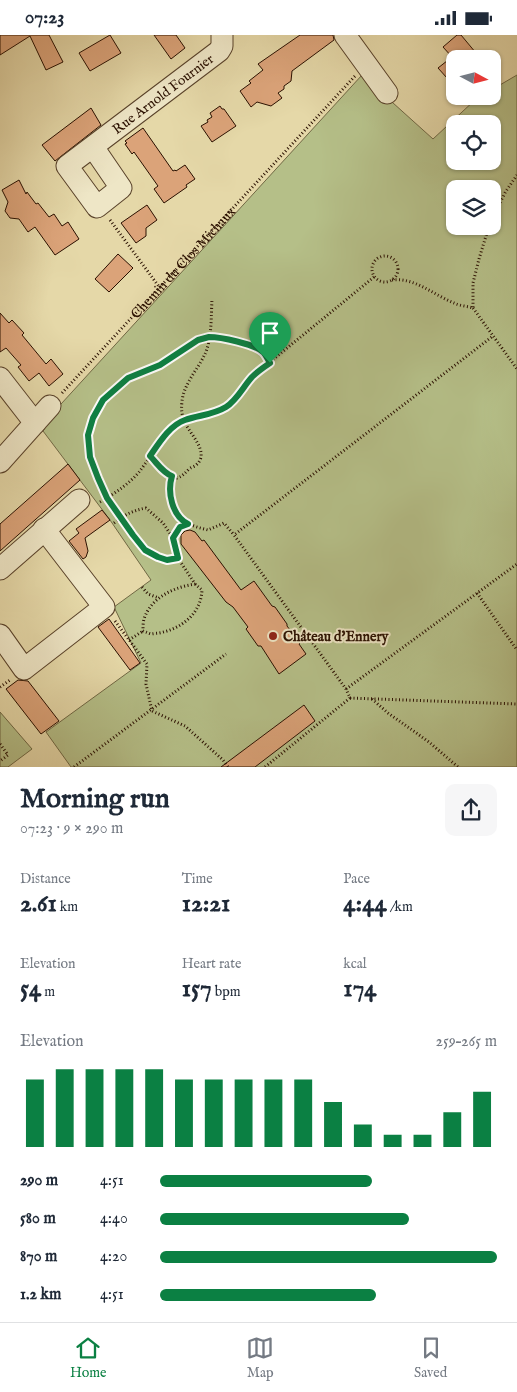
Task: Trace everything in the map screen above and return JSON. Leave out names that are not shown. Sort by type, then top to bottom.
[{"type":"street","name":"Rue Arnold Fournier","points":[[99,205],[97,207],[68,166],[218,51],[222,46],[222,35]]},
{"type":"street","points":[[345,35],[387,93]]},
{"type":"street","points":[[93,147],[122,188],[99,205]]},
{"type":"street","points":[[0,378],[35,423]]},
{"type":"street","points":[[0,462],[50,406]]},
{"type":"street","points":[[0,569],[79,500]]},
{"type":"street","points":[[0,635],[24,669],[104,607],[44,529]]},
{"type":"path","name":"Chemin du Clos Michaux","points":[[50,406],[366,64]]},
{"type":"path","points":[[501,201],[517,175]]},
{"type":"path","points":[[99,205],[160,288]]},
{"type":"path","points":[[486,235],[473,283],[473,308],[517,369]]},
{"type":"path","points":[[392,280],[397,275],[398,268],[396,262],[391,258],[384,257],[378,259],[373,264],[372,271],[374,277],[379,281],[386,282],[402,279],[456,304],[473,308]]},
{"type":"path","points":[[100,502],[119,490],[138,473],[173,427],[184,420],[212,413],[228,406],[251,378],[374,277]]},
{"type":"path","points":[[150,456],[168,475],[177,478],[197,465],[200,459],[201,446],[189,431],[184,420],[182,400],[187,385],[206,352],[212,300]]},
{"type":"path","points":[[234,535],[493,336]]},
{"type":"path","points":[[178,558],[167,560],[145,550],[107,498],[90,457],[88,435],[93,418],[103,400],[128,378],[160,365],[198,340],[220,337],[246,345],[263,352],[270,363]]},
{"type":"path","points":[[172,476],[170,497],[175,510],[188,524],[208,530],[224,523],[346,689],[350,698]]},
{"type":"path","points":[[114,523],[136,509],[146,508],[163,523],[173,538],[178,558],[195,584],[202,590],[196,610],[179,627],[151,634],[143,631]]},
{"type":"path","points":[[173,538],[180,527],[188,524]]},
{"type":"path","points":[[346,689],[517,564]]},
{"type":"path","points":[[143,631],[144,619],[150,608],[159,598],[184,585],[195,584]]},
{"type":"path","points":[[142,587],[148,594],[159,598]]},
{"type":"path","points":[[477,593],[517,651]]},
{"type":"path","points":[[104,607],[147,665],[146,685],[152,711]]},
{"type":"path","points":[[129,640],[143,631]]},
{"type":"path","points":[[74,767],[152,711],[226,654]]},
{"type":"path","points":[[265,767],[350,698],[517,704]]},
{"type":"path","points":[[372,699],[458,767]]},
{"type":"path","points":[[152,711],[185,726],[228,767]]},
{"type":"path","points":[[0,744],[8,755],[0,761]]},
{"type":"green space","points":[[362,75],[433,139],[446,127],[446,170],[501,170],[501,115],[459,115],[470,105],[501,105],[501,84],[517,75],[517,767],[71,767],[46,732],[141,663],[114,607],[151,580],[110,520],[40,427]]},
{"type":"green space","points":[[0,712],[32,749],[8,767],[0,767]]},
{"type":"building","points":[[0,35],[49,35],[63,62],[46,70],[30,36],[0,55]]},
{"type":"building","points":[[110,35],[121,53],[90,71],[79,53]]},
{"type":"building","points":[[154,35],[176,35],[185,48],[171,59]]},
{"type":"building","points":[[300,35],[333,35],[334,40],[292,71],[291,81],[278,93],[282,98],[271,106],[257,102],[251,107],[240,91],[251,83],[249,81],[263,70],[258,64]]},
{"type":"building","points":[[457,35],[461,35],[474,50],[446,50],[443,47]]},
{"type":"building","points":[[446,62],[446,77],[438,68]]},
{"type":"building","points":[[220,106],[236,126],[212,142],[201,126],[212,117],[210,113]]},
{"type":"building","points":[[91,108],[101,125],[55,161],[42,145]]},
{"type":"building","points":[[143,128],[173,171],[185,165],[195,179],[164,203],[154,189],[158,186],[134,152],[132,154],[125,144],[127,143],[125,141]]},
{"type":"building","points":[[19,180],[26,194],[27,192],[49,217],[54,214],[62,226],[68,222],[79,239],[55,255],[35,227],[28,232],[19,219],[10,218],[5,211],[8,202],[2,190]]},
{"type":"building","points":[[147,205],[157,220],[146,228],[146,236],[136,243],[121,223]]},
{"type":"building","points":[[118,254],[133,268],[109,292],[95,279]]},
{"type":"building","points":[[0,313],[9,323],[12,320],[24,333],[22,335],[46,364],[51,359],[63,374],[49,386],[39,373],[29,381],[18,367],[21,365],[6,348],[0,352]]},
{"type":"building","points":[[68,464],[80,480],[0,551],[0,524]]},
{"type":"building","points":[[102,510],[110,520],[85,538],[88,551],[83,559],[69,541],[79,533],[76,529]]},
{"type":"building","points":[[185,531],[195,532],[202,541],[204,540],[241,590],[254,581],[272,606],[275,607],[306,654],[279,674],[261,646],[258,646],[246,629],[248,627],[233,607],[226,602],[181,544],[181,535]]},
{"type":"building","points":[[109,619],[140,663],[130,670],[98,627]]},
{"type":"building","points":[[18,680],[28,681],[59,721],[41,734],[6,689]]},
{"type":"building","points":[[304,705],[315,721],[255,767],[221,767]]},
{"type":"place","name":"Château d'Ennery","points":[[273,636]]},
{"type":"route","points":[[209,337],[220,337],[263,352],[270,363],[251,378],[228,406],[212,413],[184,420],[173,427],[150,456],[168,475],[172,476],[170,497],[175,510],[188,524],[180,527],[173,538],[178,558],[167,560],[145,550],[107,498],[90,457],[88,435],[93,418],[103,400],[128,378],[160,365],[198,340],[209,337]]}]
